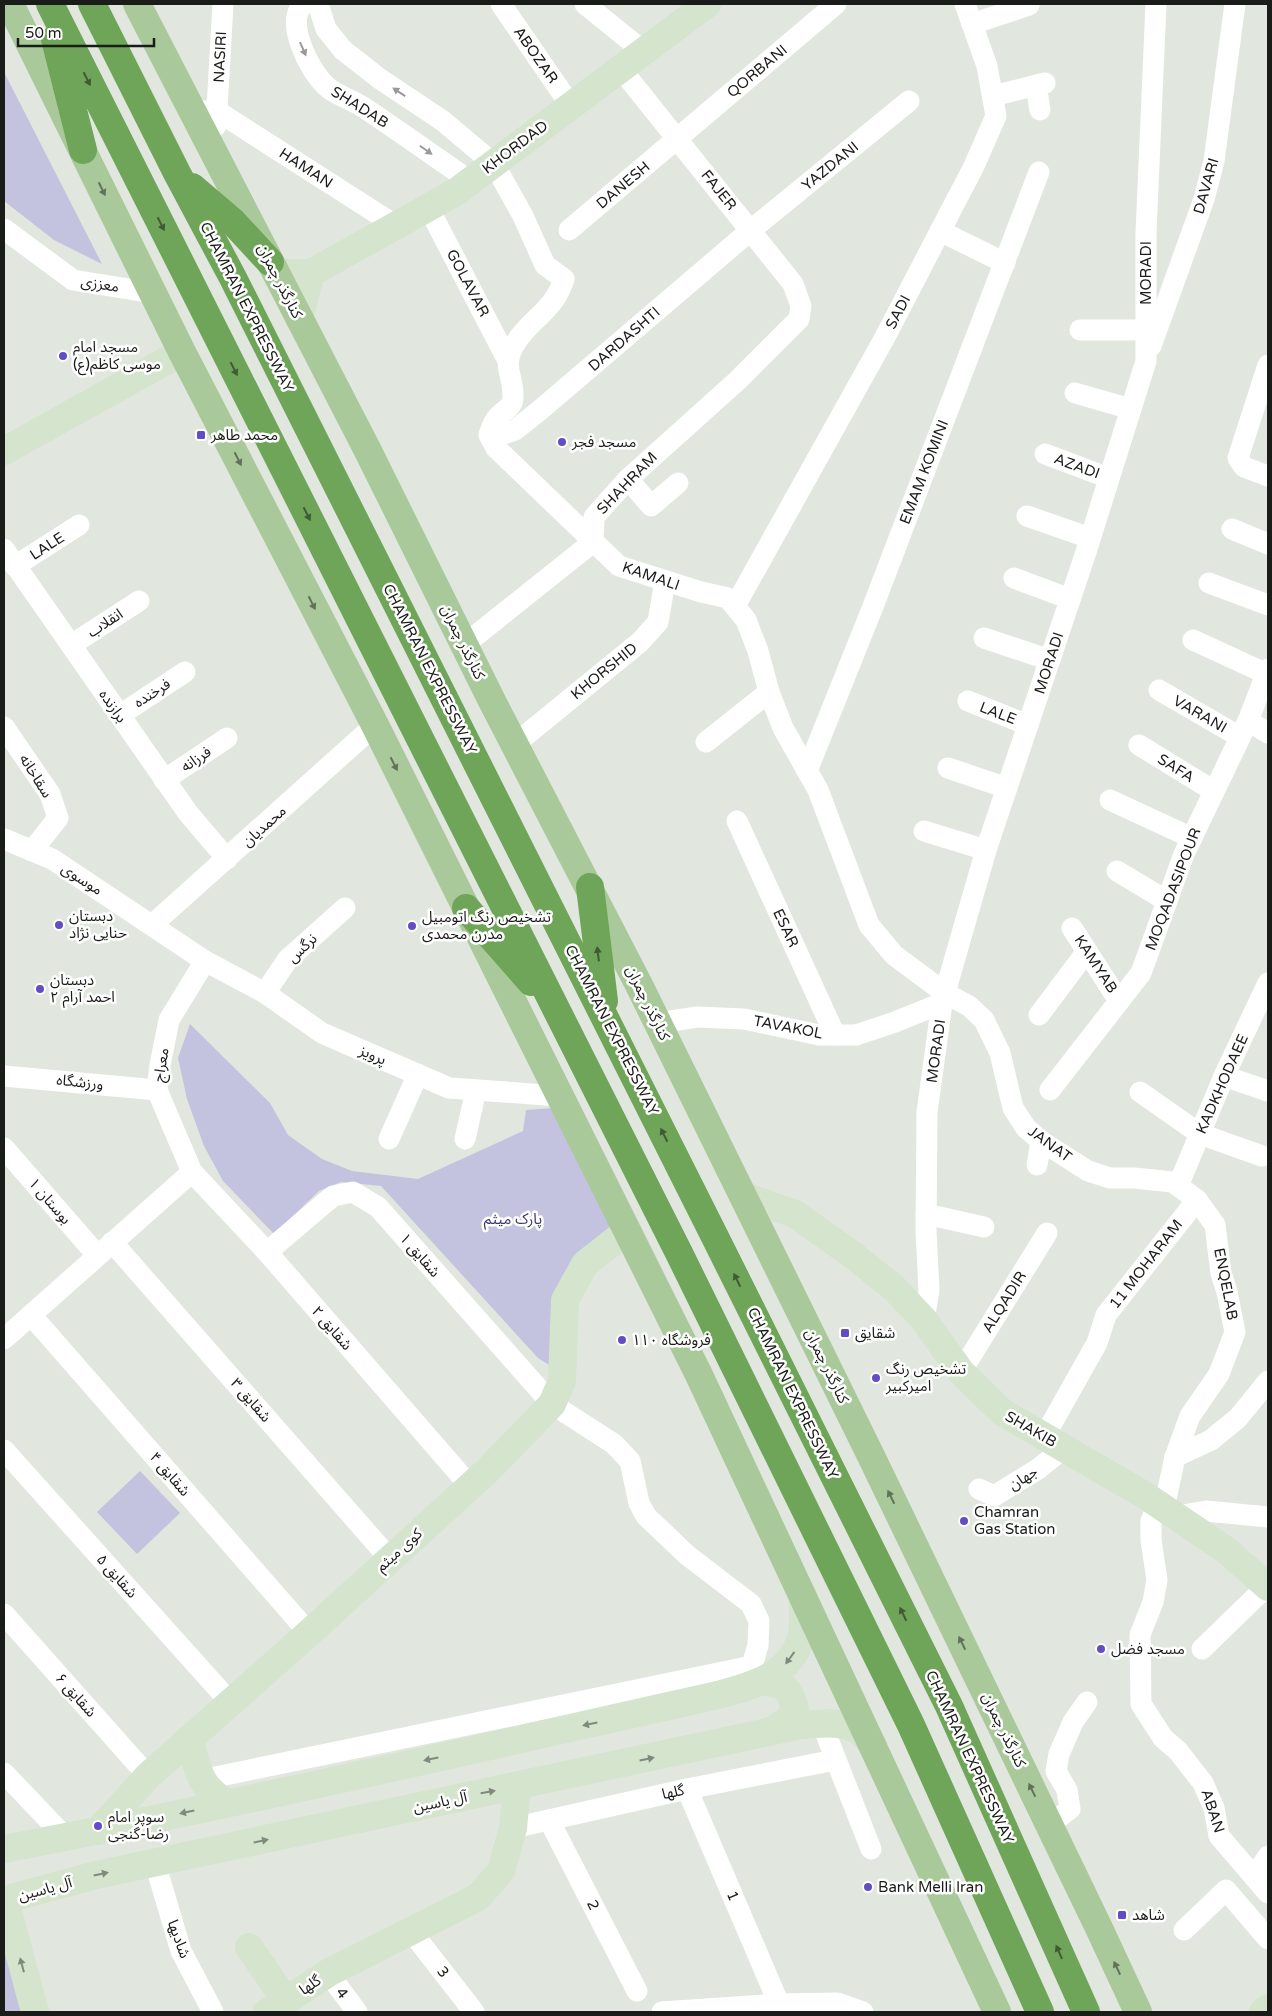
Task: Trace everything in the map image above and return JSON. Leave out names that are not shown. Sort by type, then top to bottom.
[{"type":"highway","points":[[48,4],[83,150]]},
{"type":"highway","points":[[48,4],[679,1253],[911,1725],[1040,2012]]},
{"type":"highway","name":"CHAMRAN EXPRESSWAY","points":[[92,4],[177,173],[238,286],[949,1706],[1086,2012]]},
{"type":"highway","points":[[177,173],[233,222],[273,267]]},
{"type":"highway","points":[[590,887],[607,1020]]},
{"type":"highway","points":[[466,908],[557,1010]]},
{"type":"main road","points":[[10,4],[182,352],[375,725],[699,1375],[998,2012]]},
{"type":"main road","name":"کنارگذر چمران","points":[[137,4],[204,111],[215,156],[367,449],[464,645],[590,887],[744,1196],[1050,1825],[1138,2012]]},
{"type":"main road","name":"KHORDAD","points":[[311,273],[456,192],[707,4]]},
{"type":"main road","points":[[273,267],[311,273],[299,318]]},
{"type":"main road","points":[[4,451],[182,352]]},
{"type":"main road","name":"SHAKIB","points":[[744,1196],[795,1214],[854,1256],[894,1288],[924,1320],[962,1372],[1002,1412],[1166,1509],[1226,1550],[1267,1587]]},
{"type":"main road","name":"کوی میثم","points":[[98,1831],[148,1776],[470,1486],[552,1404],[562,1381],[565,1300],[585,1264],[627,1232]]},
{"type":"main road","points":[[4,1849],[226,1804],[718,1695],[758,1674],[772,1676],[791,1660],[802,1637],[803,1595]]},
{"type":"main road","points":[[758,1674],[781,1684],[791,1693],[795,1709],[788,1720],[768,1733]]},
{"type":"main road","name":"آل یاسین","points":[[4,1900],[96,1875],[801,1726],[833,1723],[860,1731],[873,1745]]},
{"type":"main road","points":[[189,1739],[202,1780],[211,1793],[226,1804]]},
{"type":"main road","name":"گلها","points":[[249,1947],[276,2007],[328,1973],[478,1897],[501,1871],[513,1828],[517,1787]]},
{"type":"main road","points":[[4,1900],[35,2012]]},
{"type":"main road","points":[[1263,2012],[1268,2008]]},
{"type":"street","name":"NASIRI","points":[[204,111],[223,4]]},
{"type":"street","name":"SHADAB","points":[[303,4],[298,9],[296,32],[309,62],[326,86],[360,105],[470,181]]},
{"type":"street","points":[[318,4],[326,29],[343,50],[380,79],[443,121],[494,164],[523,216],[545,265],[564,279],[560,292],[550,306],[517,341],[508,359],[513,398],[511,407],[497,417],[492,428]]},
{"type":"street","name":"ABOZAR","points":[[500,4],[571,106]]},
{"type":"street","points":[[585,4],[643,51]]},
{"type":"street","name":"QORBANI","points":[[677,139],[836,4]]},
{"type":"street","name":"SADI","points":[[735,606],[884,339],[974,166],[996,116],[987,66],[965,4]]},
{"type":"street","name":"MORADI","points":[[924,1320],[929,1290],[926,1214],[928,1112],[943,998],[986,850],[1090,538],[1146,361],[1146,233],[1156,4]]},
{"type":"street","name":"DAVARI","points":[[1146,361],[1204,199],[1214,161],[1234,4]]},
{"type":"street","points":[[972,24],[1029,5]]},
{"type":"street","name":"FAJER","points":[[621,68],[793,284],[801,306],[799,319],[737,381],[628,479]]},
{"type":"street","points":[[993,96],[1040,84],[1040,110]]},
{"type":"street","name":"YAZDANI","points":[[751,230],[909,101]]},
{"type":"street","name":"HAMAN","points":[[204,111],[395,225]]},
{"type":"street","name":"DANESH","points":[[569,230],[677,139]]},
{"type":"street","name":"EMAM KOMINI","points":[[807,771],[872,609],[1039,172]]},
{"type":"street","name":"GOLAVAR","points":[[428,207],[508,359]]},
{"type":"street","name":"معززی","points":[[4,229],[73,280],[153,293]]},
{"type":"street","name":"DARDASHTI","points":[[492,428],[502,434],[521,425],[751,230]]},
{"type":"street","points":[[940,231],[1004,263]]},
{"type":"street","points":[[1080,330],[1146,330]]},
{"type":"street","points":[[1268,365],[1238,458],[1244,467],[1268,476]]},
{"type":"street","points":[[1075,393],[1131,409]]},
{"type":"street","name":"KAMALI","points":[[492,428],[488,435],[496,448],[620,566],[665,581],[728,598],[735,606],[746,620],[758,651],[768,692],[783,728],[818,790],[869,925],[894,955],[943,998]]},
{"type":"street","name":"AZADI","points":[[1045,454],[1109,478]]},
{"type":"street","points":[[628,479],[651,506],[678,483]]},
{"type":"street","name":"SHAHRAM","points":[[593,542],[594,517],[628,479]]},
{"type":"street","points":[[1027,516],[1090,538]]},
{"type":"street","name":"LALE","points":[[10,558],[79,525]]},
{"type":"street","points":[[1232,529],[1268,544]]},
{"type":"street","points":[[464,645],[593,542]]},
{"type":"street","name":"برازنده","points":[[10,558],[164,780],[188,813],[227,859]]},
{"type":"street","points":[[1014,578],[1070,599]]},
{"type":"street","name":"KHORSHID","points":[[515,744],[640,642],[658,622],[665,581]]},
{"type":"street","points":[[1209,584],[1268,605]]},
{"type":"street","name":"انقلاب","points":[[71,645],[139,601]]},
{"type":"street","points":[[984,638],[1050,660]]},
{"type":"street","points":[[1193,640],[1267,672]]},
{"type":"street","name":"فرخنده","points":[[120,715],[185,672]]},
{"type":"street","name":"MOQADASIPOUR","points":[[1050,1090],[1141,973],[1192,838],[1244,729],[1267,672]]},
{"type":"street","name":"VARANI","points":[[1159,690],[1244,729],[1268,733]]},
{"type":"street","points":[[706,742],[768,692]]},
{"type":"street","name":"LALE","points":[[968,701],[1028,725]]},
{"type":"street","name":"محمدیان","points":[[152,925],[375,725]]},
{"type":"street","name":"سقاخانه","points":[[4,727],[50,794],[58,818],[32,851]]},
{"type":"street","name":"فرزانه","points":[[164,780],[227,738]]},
{"type":"street","name":"SAFA","points":[[1139,745],[1214,791]]},
{"type":"street","points":[[948,768],[1007,788]]},
{"type":"street","points":[[1110,800],[1192,838]]},
{"type":"street","name":"ESAR","points":[[737,821],[835,1035]]},
{"type":"street","points":[[924,831],[986,850]]},
{"type":"street","name":"موسوی","points":[[4,839],[52,859],[205,962]]},
{"type":"street","points":[[1117,871],[1167,901]]},
{"type":"street","name":"نرگس","points":[[265,993],[288,959],[345,908]]},
{"type":"street","name":"KAMYAB","points":[[1072,928],[1119,1001]]},
{"type":"street","points":[[1039,1015],[1087,951]]},
{"type":"street","name":"پرویز","points":[[205,962],[265,993],[322,1034],[449,1088],[560,1096]]},
{"type":"street","name":"معراج","points":[[192,1172],[157,1090],[169,1020],[205,962]]},
{"type":"street","name":"KADKHODAEE","points":[[1175,1184],[1200,1134],[1224,1076],[1268,983]]},
{"type":"street","name":"TAVAKOL","points":[[658,1024],[697,1017],[744,1019],[819,1035],[856,1035],[895,1022],[943,998]]},
{"type":"street","name":"JANAT","points":[[943,998],[969,1006],[984,1020],[1000,1053],[1013,1108],[1026,1128],[1041,1141],[1088,1171],[1110,1178],[1134,1178],[1175,1184]]},
{"type":"street","points":[[389,1139],[418,1074]]},
{"type":"street","name":"ورزشگاه","points":[[4,1076],[157,1090]]},
{"type":"street","points":[[1224,1076],[1268,1091]]},
{"type":"street","points":[[465,1139],[476,1090]]},
{"type":"street","points":[[1140,1092],[1200,1134],[1262,1156]]},
{"type":"street","points":[[1037,1165],[1041,1141]]},
{"type":"street","name":"بوستان ۱","points":[[4,1148],[104,1248]]},
{"type":"street","points":[[4,1339],[104,1248],[192,1172]]},
{"type":"street","name":"شقایق ۲","points":[[192,1172],[267,1252],[470,1486]]},
{"type":"street","name":"ENQELAB","points":[[1141,1704],[1140,1635],[1153,1602],[1157,1580],[1150,1540],[1151,1521],[1166,1509],[1175,1457],[1190,1416],[1218,1374],[1235,1332],[1221,1273],[1215,1225],[1198,1200],[1175,1184]]},
{"type":"street","name":"شقایق ۱","points":[[267,1252],[333,1196],[352,1192],[378,1207],[552,1404]]},
{"type":"street","name":"11 MOHARAM","points":[[1054,1443],[1097,1343],[1106,1315],[1198,1200]]},
{"type":"street","points":[[926,1214],[984,1228]]},
{"type":"street","name":"ALQADIR","points":[[962,1372],[1047,1233]]},
{"type":"street","name":"شقایق ۳","points":[[104,1248],[390,1559]]},
{"type":"street","name":"شقایق ۴","points":[[30,1315],[309,1633]]},
{"type":"street","points":[[1175,1457],[1211,1440],[1238,1418],[1268,1381]]},
{"type":"street","points":[[202,1780],[758,1674],[759,1621],[751,1604],[687,1555],[646,1516],[638,1503],[630,1460],[614,1444],[552,1404]]},
{"type":"street","name":"جهان","points":[[979,1489],[994,1496],[1038,1469],[1054,1443]]},
{"type":"street","name":"شقایق ۵","points":[[4,1450],[230,1702]]},
{"type":"street","points":[[1166,1509],[1268,1517]]},
{"type":"street","points":[[1202,1649],[1267,1587]]},
{"type":"street","name":"شقایق ۶","points":[[4,1614],[148,1776]]},
{"type":"street","points":[[1050,1825],[1070,1809],[1067,1790],[1056,1771],[1059,1754],[1073,1722],[1087,1702]]},
{"type":"street","name":"ABAN","points":[[1141,1704],[1162,1738],[1178,1751],[1204,1783],[1214,1808],[1219,1836],[1268,1893]]},
{"type":"street","points":[[822,1724],[871,1849]]},
{"type":"street","name":"گلها","points":[[513,1828],[687,1789],[835,1760]]},
{"type":"street","points":[[4,1773],[65,1837]]},
{"type":"street","name":"1","points":[[687,1789],[779,2004]]},
{"type":"street","name":"2","points":[[549,1820],[637,1991]]},
{"type":"street","points":[[1254,1877],[1268,1856]]},
{"type":"street","name":"شادیها","points":[[155,1863],[181,1951],[213,2012]]},
{"type":"street","points":[[1184,1930],[1226,1890],[1268,1939]]},
{"type":"street","name":"3","points":[[411,1931],[474,2012]]},
{"type":"street","name":"4","points":[[328,1973],[357,2012]]},
{"type":"street","points":[[662,2012],[779,2004],[837,2003],[864,2012]]},
{"type":"green space","points":[[4,72],[102,264],[54,240],[4,201]]},
{"type":"green space","name":"پارک میثم","points":[[190,1024],[270,1103],[288,1135],[322,1159],[352,1171],[418,1179],[523,1131],[526,1110],[554,1108],[614,1228],[578,1255],[554,1368],[538,1358],[381,1186],[341,1182],[319,1191],[274,1234],[223,1181],[204,1146],[187,1099],[178,1058]]},
{"type":"green space","points":[[140,1471],[180,1513],[137,1554],[97,1512]]},
{"type":"green space","points":[[4,1921],[28,2012],[4,2012]]},
{"type":"place","name":"مسجد امام موسی کاظم(ع)","points":[[63,356]]},
{"type":"place","name":"محمد طاهر","points":[[201,435]]},
{"type":"place","name":"مسجد فجر","points":[[562,442]]},
{"type":"place","name":"دبستان حنایی نژاد","points":[[59,925]]},
{"type":"place","name":"تشخیص رنگ اتومبیل مدرن محمدی","points":[[412,926]]},
{"type":"place","name":"دبستان احمد آرام ۲","points":[[40,989]]},
{"type":"place","name":"شقایق","points":[[845,1333]]},
{"type":"place","name":"فروشگاه ۱۱۰","points":[[622,1340]]},
{"type":"place","name":"تشخیص رنگ امیرکبیر","points":[[876,1378]]},
{"type":"place","name":"Chamran Gas Station","points":[[964,1521]]},
{"type":"place","name":"مسجد فضل","points":[[1101,1649]]},
{"type":"place","name":"سوپر امام رضا-گنجی","points":[[98,1826]]},
{"type":"place","name":"Bank Melli Iran","points":[[868,1887]]},
{"type":"place","name":"شاهد","points":[[1122,1915]]}]
